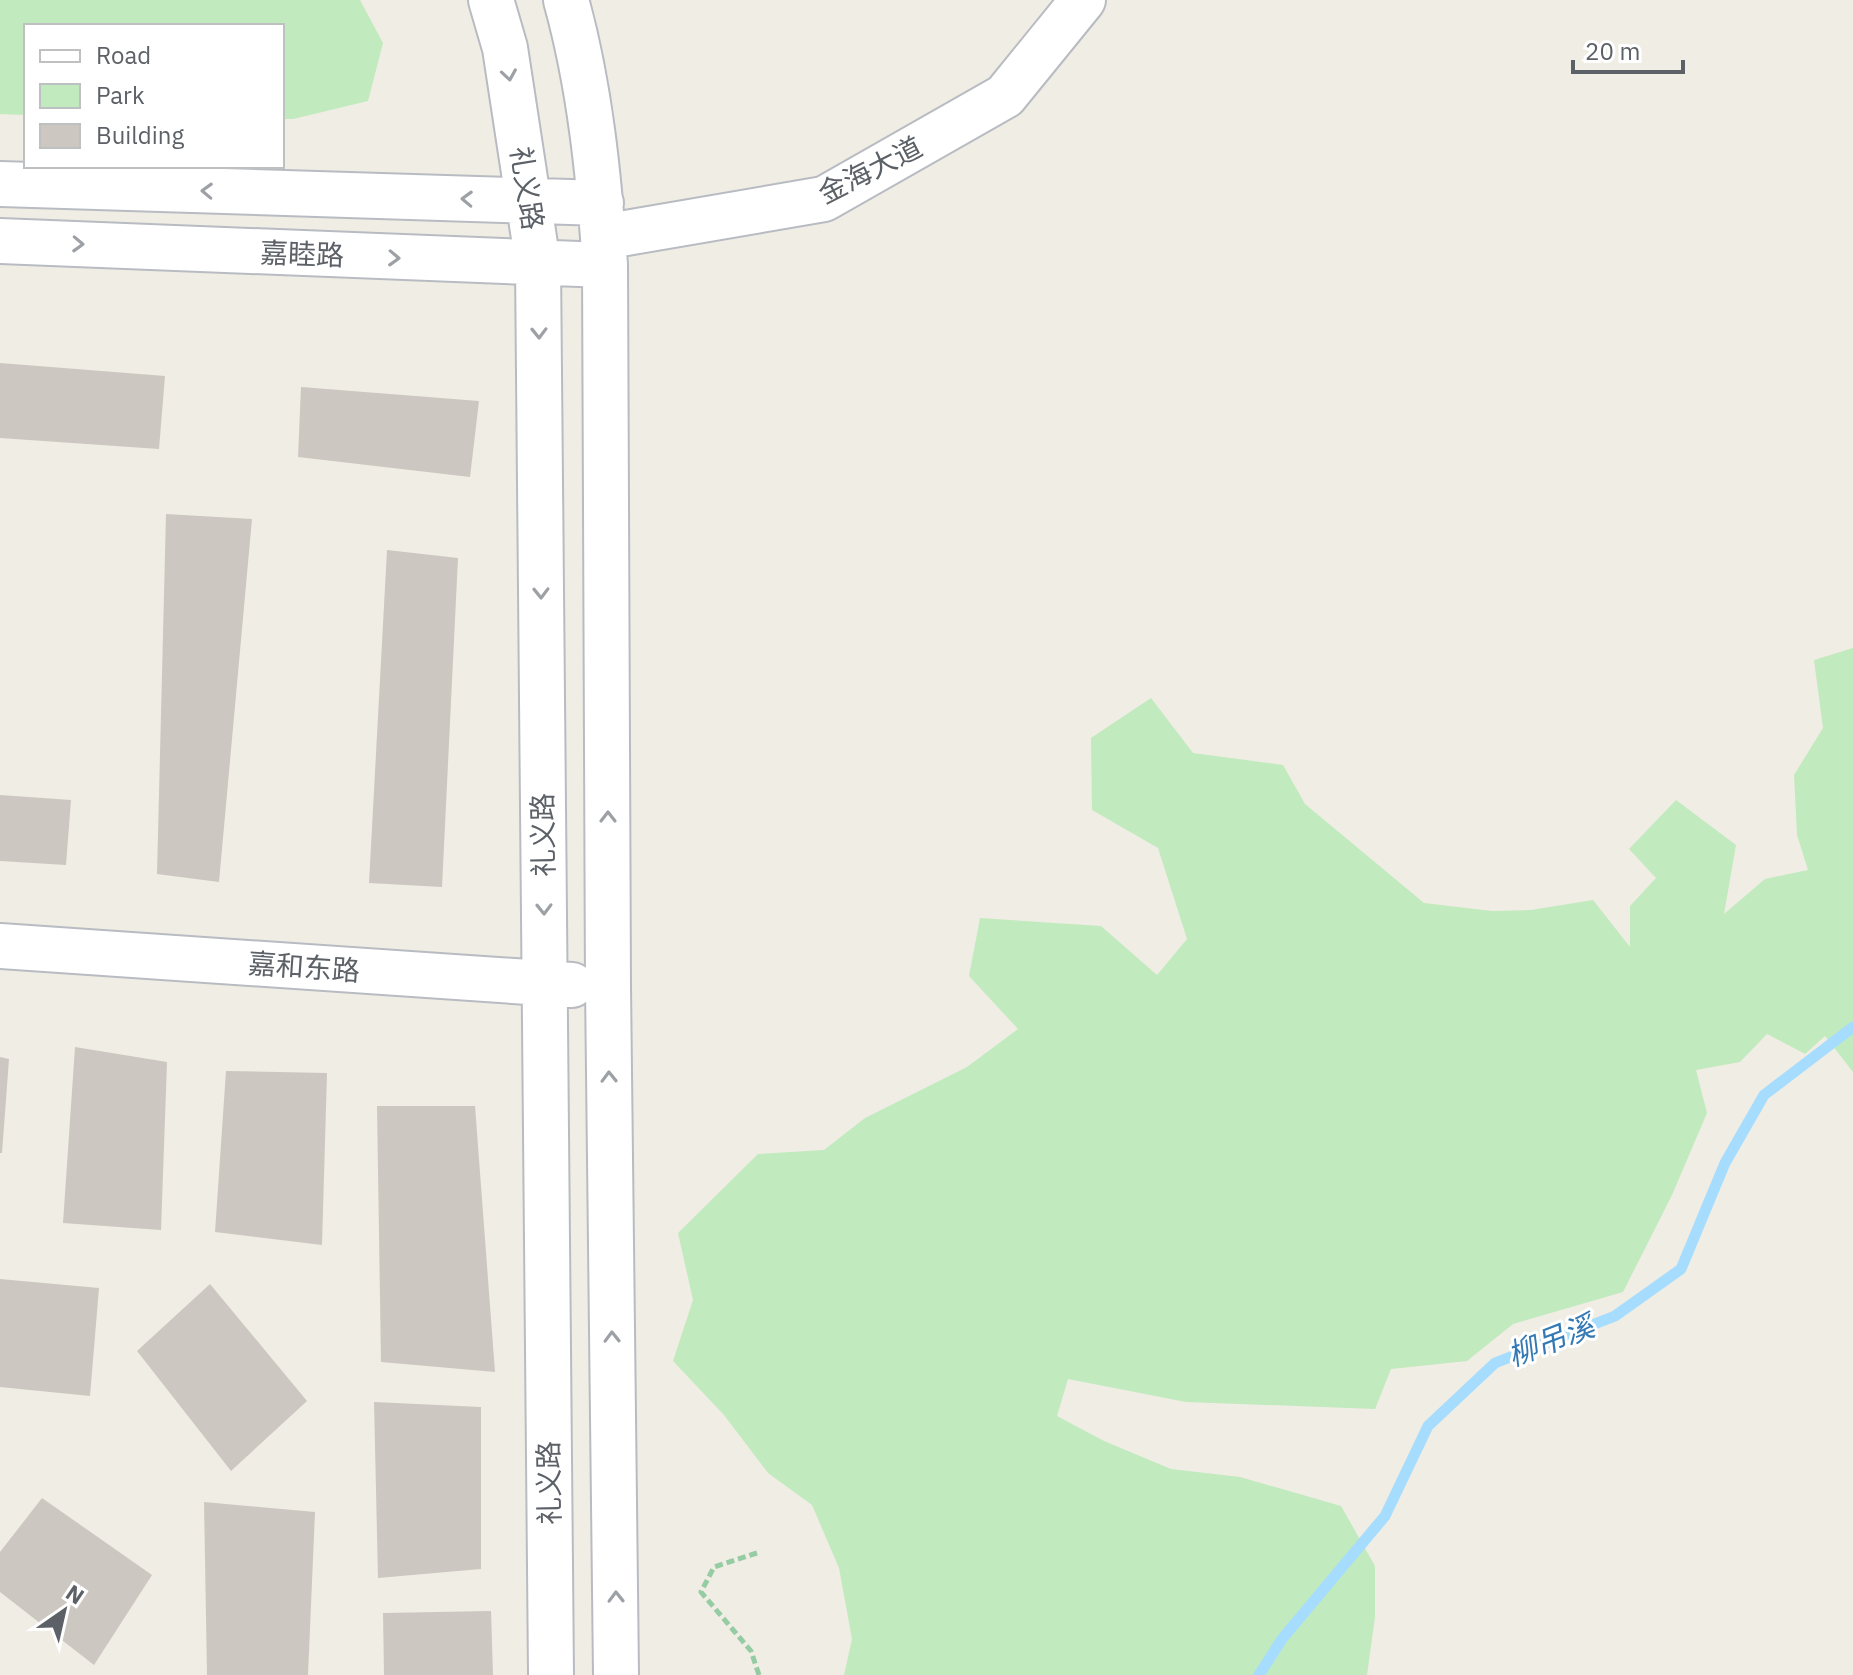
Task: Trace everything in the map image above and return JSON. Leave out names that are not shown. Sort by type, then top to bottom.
[{"type":"main road","name":"礼义路","points":[[491,0],[505,48],[538,264],[551,1675]]},
{"type":"main road","points":[[566,0],[576,38],[603,235],[616,1675]]},
{"type":"main road","name":"金海大道","points":[[603,235],[824,199],[1005,96],[1083,0]]},
{"type":"main road","points":[[0,184],[529,201],[603,235]]},
{"type":"main road","name":"嘉睦路","points":[[0,241],[538,264],[603,235]]},
{"type":"main road","name":"嘉和东路","points":[[0,946],[608,986]]},
{"type":"path","points":[[757,1553],[714,1567],[701,1592],[751,1651],[759,1675]]},
{"type":"green space","points":[[0,0],[360,0],[383,43],[368,101],[284,119],[284,24],[24,24],[24,115],[0,114]]},
{"type":"green space","points":[[1853,648],[1853,1072],[1825,1036],[1805,1054],[1767,1034],[1740,1062],[1696,1070],[1707,1113],[1672,1195],[1623,1292],[1513,1324],[1467,1361],[1391,1369],[1375,1409],[1186,1402],[1068,1379],[1057,1416],[1104,1441],[1171,1469],[1240,1477],[1341,1506],[1375,1566],[1375,1617],[1367,1675],[844,1675],[852,1639],[839,1568],[812,1505],[768,1473],[724,1415],[673,1361],[693,1300],[678,1233],[758,1154],[824,1150],[865,1118],[967,1067],[1018,1029],[969,976],[980,918],[1101,926],[1157,975],[1187,939],[1158,848],[1092,810],[1091,738],[1151,698],[1193,753],[1283,765],[1305,804],[1424,903],[1492,911],[1531,910],[1593,900],[1630,947],[1630,906],[1656,878],[1629,849],[1676,800],[1736,845],[1724,914],[1765,879],[1808,870],[1797,835],[1794,775],[1823,728],[1814,660]]},
{"type":"building","points":[[0,363],[165,376],[159,449],[0,438]]},
{"type":"building","points":[[301,387],[479,401],[470,477],[298,457]]},
{"type":"building","points":[[166,514],[252,519],[219,882],[157,874]]},
{"type":"building","points":[[387,550],[458,558],[442,887],[369,883]]},
{"type":"building","points":[[0,795],[71,800],[66,865],[0,861]]},
{"type":"building","points":[[75,1047],[167,1062],[161,1230],[63,1223]]},
{"type":"building","points":[[0,1057],[9,1059],[2,1153],[0,1153]]},
{"type":"building","points":[[226,1071],[327,1073],[322,1245],[215,1232]]},
{"type":"building","points":[[377,1106],[475,1106],[495,1372],[381,1362]]},
{"type":"building","points":[[0,1279],[99,1288],[90,1396],[0,1387]]},
{"type":"building","points":[[210,1284],[307,1401],[231,1471],[137,1351]]},
{"type":"building","points":[[374,1402],[481,1407],[481,1569],[378,1578]]},
{"type":"building","points":[[42,1498],[152,1575],[94,1665],[0,1592],[0,1552]]},
{"type":"building","points":[[204,1502],[315,1512],[308,1675],[207,1675]]},
{"type":"building","points":[[491,1611],[493,1675],[384,1675],[383,1613]]},
{"type":"waterway","name":"柳吊溪","points":[[1259,1675],[1282,1639],[1385,1516],[1428,1426],[1495,1363],[1615,1316],[1681,1269],[1725,1163],[1764,1095],[1853,1027]]}]
